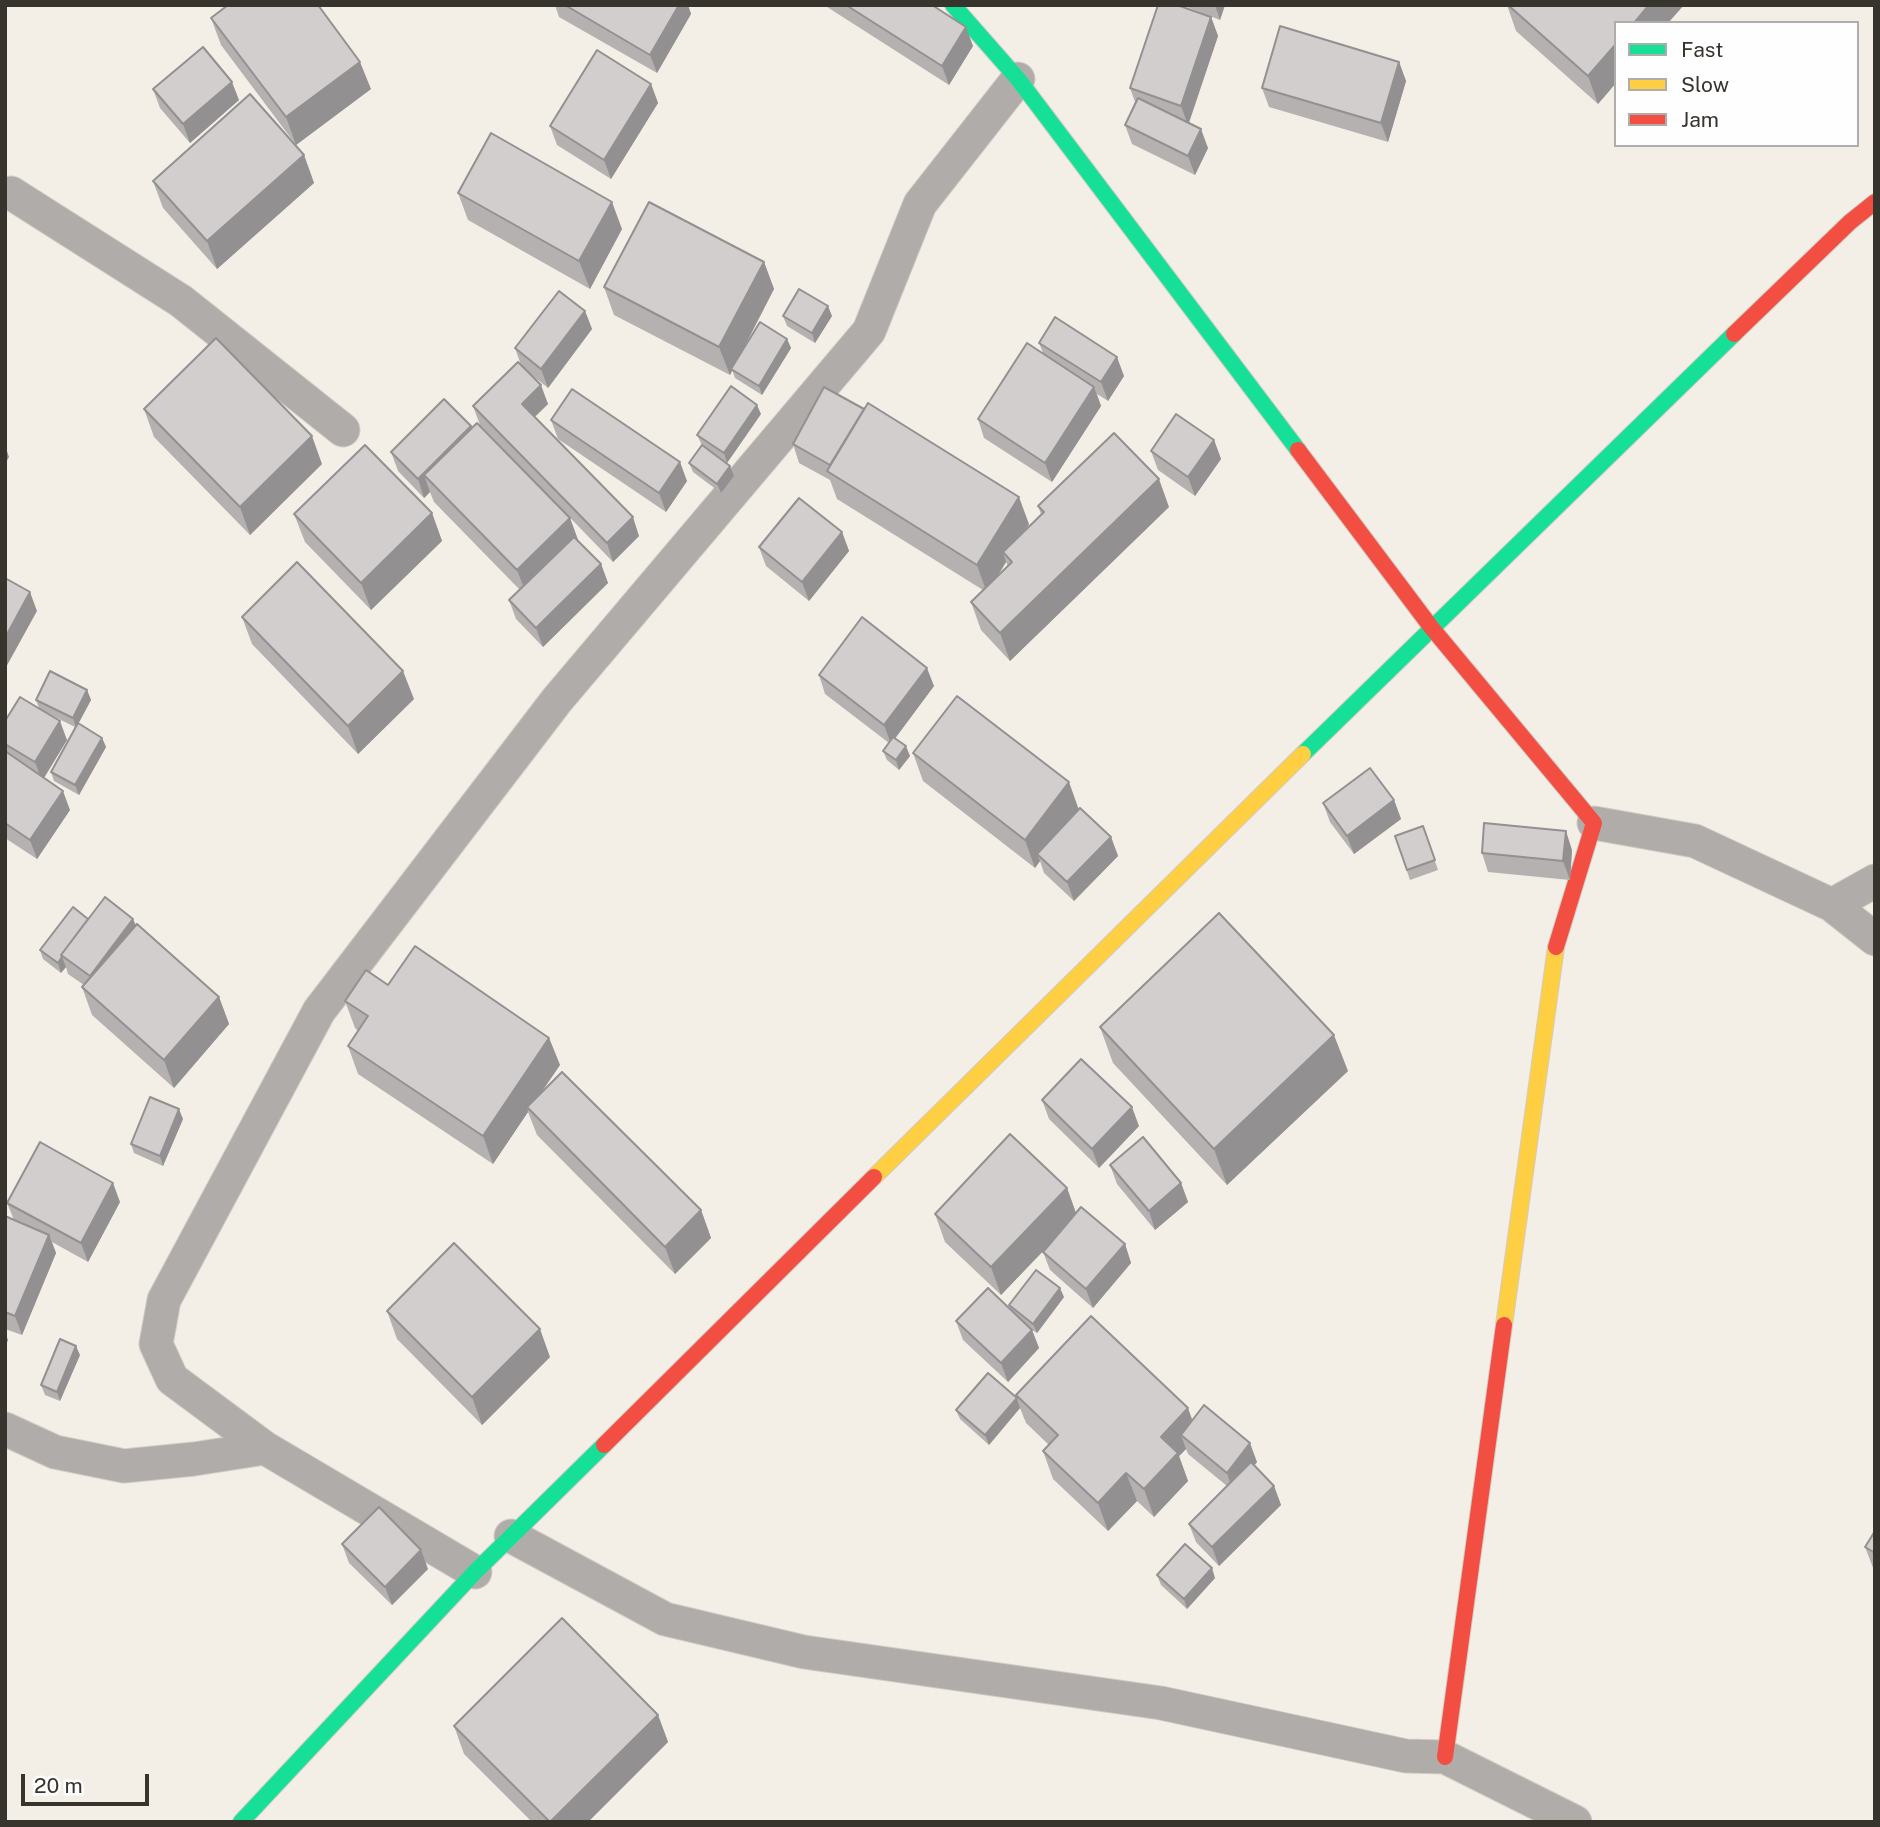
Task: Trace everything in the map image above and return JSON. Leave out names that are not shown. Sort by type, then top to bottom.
[{"type":"street","points":[[953,5],[1018,79],[1430,627],[1594,823],[1695,841],[1832,905],[1875,939]]},
{"type":"street","points":[[475,1572],[265,1448],[172,1379],[156,1344],[164,1300],[319,1011],[558,700],[869,331],[920,204],[1018,79]]},
{"type":"street","points":[[7,195],[181,301],[343,430]]},
{"type":"street","points":[[241,1822],[511,1536],[1430,627],[1850,222],[1875,202]]},
{"type":"street","points":[[1445,1757],[1555,949],[1594,823]]},
{"type":"street","points":[[1832,905],[1875,881]]},
{"type":"street","points":[[5,1429],[55,1452],[124,1466],[265,1448]]},
{"type":"street","points":[[511,1536],[665,1619],[804,1652],[1161,1703],[1406,1756],[1445,1757],[1576,1822]]},
{"type":"building","points":[[228,5],[318,5],[360,62],[286,117],[211,18]]},
{"type":"building","points":[[565,5],[679,5],[650,55]]},
{"type":"building","points":[[846,5],[932,5],[966,27],[942,66]]},
{"type":"building","points":[[1158,5],[1177,5],[1211,17],[1181,106],[1130,88]]},
{"type":"building","points":[[1508,5],[1649,5],[1636,21],[1614,21],[1614,46],[1588,76]]},
{"type":"building","points":[[1280,26],[1399,62],[1381,123],[1262,88]]},
{"type":"building","points":[[203,47],[232,82],[183,124],[153,89]]},
{"type":"building","points":[[597,50],[651,84],[604,160],[550,126]]},
{"type":"building","points":[[250,94],[304,155],[207,241],[153,181]]},
{"type":"building","points":[[1138,98],[1201,129],[1188,156],[1125,125]]},
{"type":"building","points":[[491,133],[612,202],[579,261],[458,193]]},
{"type":"building","points":[[649,202],[764,262],[719,347],[604,287]]},
{"type":"building","points":[[799,289],[828,306],[812,333],[783,316]]},
{"type":"building","points":[[559,291],[585,311],[541,369],[515,348]]},
{"type":"building","points":[[1055,317],[1117,357],[1101,382],[1039,343]]},
{"type":"building","points":[[760,322],[787,339],[759,386],[731,369]]},
{"type":"building","points":[[216,338],[312,436],[240,507],[144,409]]},
{"type":"building","points":[[1027,343],[1094,387],[1045,463],[978,419]]},
{"type":"building","points":[[518,362],[541,385],[522,404],[633,517],[607,543],[473,406]]},
{"type":"building","points":[[731,386],[757,405],[724,453],[697,435]]},
{"type":"building","points":[[824,387],[864,409],[830,465],[793,444]]},
{"type":"building","points":[[572,389],[680,462],[659,493],[551,420]]},
{"type":"building","points":[[444,399],[471,426],[418,479],[391,452]]},
{"type":"building","points":[[868,403],[1019,497],[977,565],[827,471]]},
{"type":"building","points":[[1176,414],[1214,440],[1188,477],[1151,451]]},
{"type":"building","points":[[477,423],[570,518],[517,570],[424,475]]},
{"type":"building","points":[[1114,433],[1159,479],[1000,633],[971,602],[1012,562],[1003,552],[1044,512],[1038,506]]},
{"type":"building","points":[[365,445],[432,513],[361,583],[294,514]]},
{"type":"building","points":[[702,445],[730,466],[717,484],[689,463]]},
{"type":"building","points":[[799,498],[842,532],[802,582],[759,547]]},
{"type":"building","points":[[574,537],[601,564],[536,628],[509,600]]},
{"type":"building","points":[[297,562],[403,671],[348,726],[242,617]]},
{"type":"building","points":[[5,578],[30,592],[5,638]]},
{"type":"building","points":[[862,617],[927,668],[884,725],[819,675]]},
{"type":"building","points":[[50,671],[87,690],[73,718],[36,700]]},
{"type":"building","points":[[957,696],[1069,782],[1025,840],[913,753]]},
{"type":"building","points":[[20,697],[60,721],[35,762],[5,744],[5,721]]},
{"type":"building","points":[[78,723],[102,738],[75,785],[51,772]]},
{"type":"building","points":[[893,737],[906,746],[896,760],[883,751]]},
{"type":"building","points":[[5,751],[63,791],[30,840],[5,823]]},
{"type":"building","points":[[1370,768],[1394,800],[1347,836],[1323,803]]},
{"type":"building","points":[[1080,808],[1111,837],[1067,882],[1037,854]]},
{"type":"building","points":[[1484,823],[1566,831],[1563,861],[1482,853]]},
{"type":"building","points":[[1423,826],[1435,860],[1407,870],[1395,836]]},
{"type":"building","points":[[105,897],[133,919],[90,976],[61,955]]},
{"type":"building","points":[[73,907],[88,919],[58,963],[40,950]]},
{"type":"building","points":[[1219,913],[1334,1035],[1214,1149],[1100,1027]]},
{"type":"building","points":[[137,924],[219,997],[164,1060],[82,987]]},
{"type":"building","points":[[415,946],[549,1038],[483,1136],[348,1046],[368,1016],[345,1001],[366,970],[388,985]]},
{"type":"building","points":[[1081,1059],[1132,1107],[1092,1149],[1042,1100]]},
{"type":"building","points":[[562,1072],[701,1210],[665,1247],[527,1107]]},
{"type":"building","points":[[150,1097],[179,1109],[160,1156],[131,1144]]},
{"type":"building","points":[[1010,1134],[1067,1188],[991,1267],[935,1214]]},
{"type":"building","points":[[1143,1137],[1181,1183],[1149,1211],[1110,1165]]},
{"type":"building","points":[[40,1142],[113,1183],[81,1243],[7,1203]]},
{"type":"building","points":[[1081,1207],[1125,1244],[1086,1289],[1043,1252]]},
{"type":"building","points":[[5,1216],[49,1235],[15,1316],[5,1312]]},
{"type":"building","points":[[454,1243],[540,1329],[472,1397],[387,1311]]},
{"type":"building","points":[[1036,1270],[1060,1288],[1033,1324],[1009,1305]]},
{"type":"building","points":[[988,1288],[1032,1330],[1001,1363],[956,1321]]},
{"type":"building","points":[[1091,1316],[1188,1408],[1161,1437],[1178,1453],[1144,1489],[1126,1473],[1098,1503],[1043,1451],[1058,1435],[1016,1395]]},
{"type":"building","points":[[60,1339],[76,1346],[57,1392],[41,1385]]},
{"type":"building","points":[[988,1373],[1017,1398],[985,1435],[956,1410]]},
{"type":"building","points":[[1204,1405],[1250,1443],[1227,1473],[1181,1435]]},
{"type":"building","points":[[1251,1462],[1274,1486],[1212,1547],[1189,1524]]},
{"type":"building","points":[[379,1507],[421,1550],[385,1587],[342,1544]]},
{"type":"building","points":[[1875,1531],[1875,1553],[1865,1547]]},
{"type":"building","points":[[1185,1544],[1212,1568],[1184,1599],[1157,1575]]},
{"type":"building","points":[[562,1618],[658,1715],[550,1822],[454,1726]]},
{"type":"traffic: fast","points":[[953,5],[1018,79],[1298,450]]},
{"type":"traffic: fast","points":[[1303,754],[1734,334]]},
{"type":"traffic: fast","points":[[241,1822],[475,1572],[604,1445]]},
{"type":"traffic: slow","points":[[874,1177],[1303,754]]},
{"type":"traffic: slow","points":[[1504,1325],[1556,947]]},
{"type":"traffic: jam","points":[[1734,334],[1850,222],[1875,202]]},
{"type":"traffic: jam","points":[[1298,450],[1431,627],[1594,823],[1556,947]]},
{"type":"traffic: jam","points":[[604,1445],[874,1177]]},
{"type":"traffic: jam","points":[[1445,1757],[1504,1325]]}]
